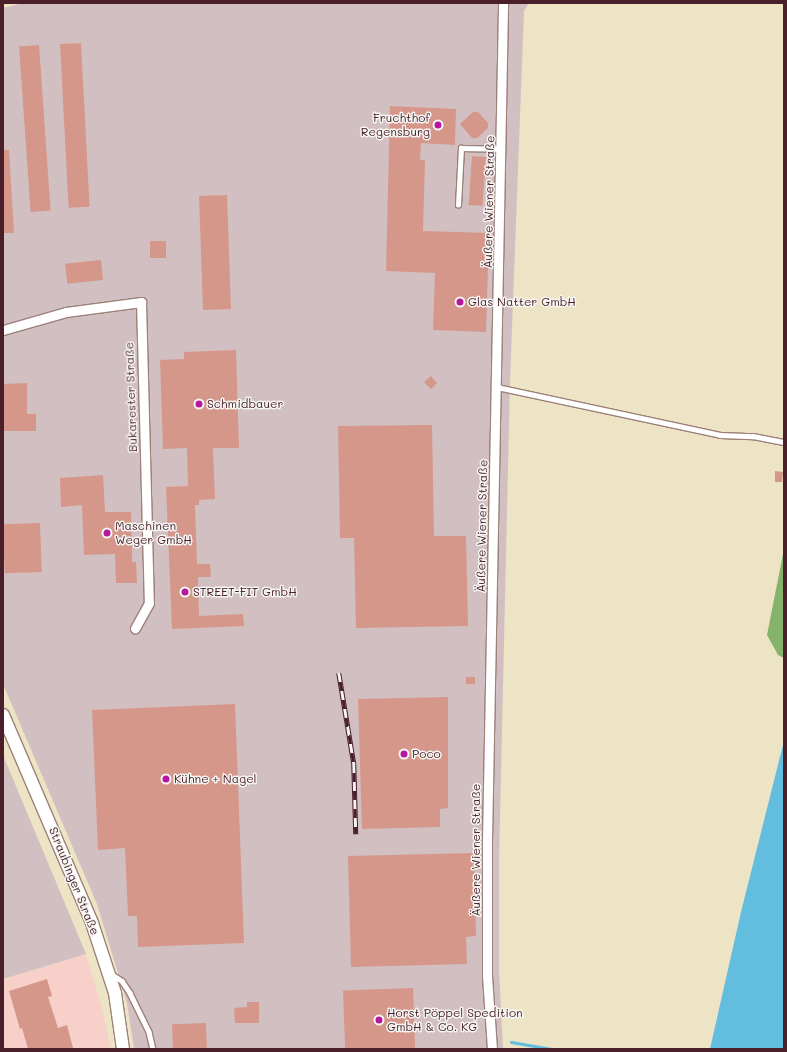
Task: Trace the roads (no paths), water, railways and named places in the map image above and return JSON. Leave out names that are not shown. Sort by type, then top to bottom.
[{"type":"main road","name":"Straubinger Straße","points":[[4,716],[68,862],[109,973],[123,1049]]},
{"type":"street","name":"Äußere Wiener Straße","points":[[492,1049],[487,975],[487,840],[502,148],[503,3]]},
{"type":"street","name":"Bukarester Straße","points":[[3,330],[66,312],[141,302],[150,603],[134,628]]},
{"type":"lane","points":[[458,205],[461,148],[502,148]]},
{"type":"lane","points":[[497,387],[720,435],[753,436],[784,442]]},
{"type":"lane","points":[[109,973],[124,984],[149,1032],[153,1049]]},
{"type":"water","points":[[784,741],[784,1049],[710,1049],[741,912]]},
{"type":"waterway","points":[[511,1042],[551,1049]]},
{"type":"railway","points":[[339,673],[354,764],[356,834]]},
{"type":"place","name":"Fruchthof Regensburg","points":[[438,125]]},
{"type":"place","name":"Glas Natter GmbH","points":[[460,302]]},
{"type":"place","name":"Schmidbauer","points":[[199,404]]},
{"type":"place","name":"Maschinen Weger GmbH","points":[[107,533]]},
{"type":"place","name":"STREET-FIT GmbH","points":[[185,592]]},
{"type":"place","name":"Poco","points":[[404,754]]},
{"type":"place","name":"Kühne + Nagel","points":[[166,779]]},
{"type":"place","name":"Horst Pöppel Spedition GmbH & Co. KG","points":[[379,1020]]}]
